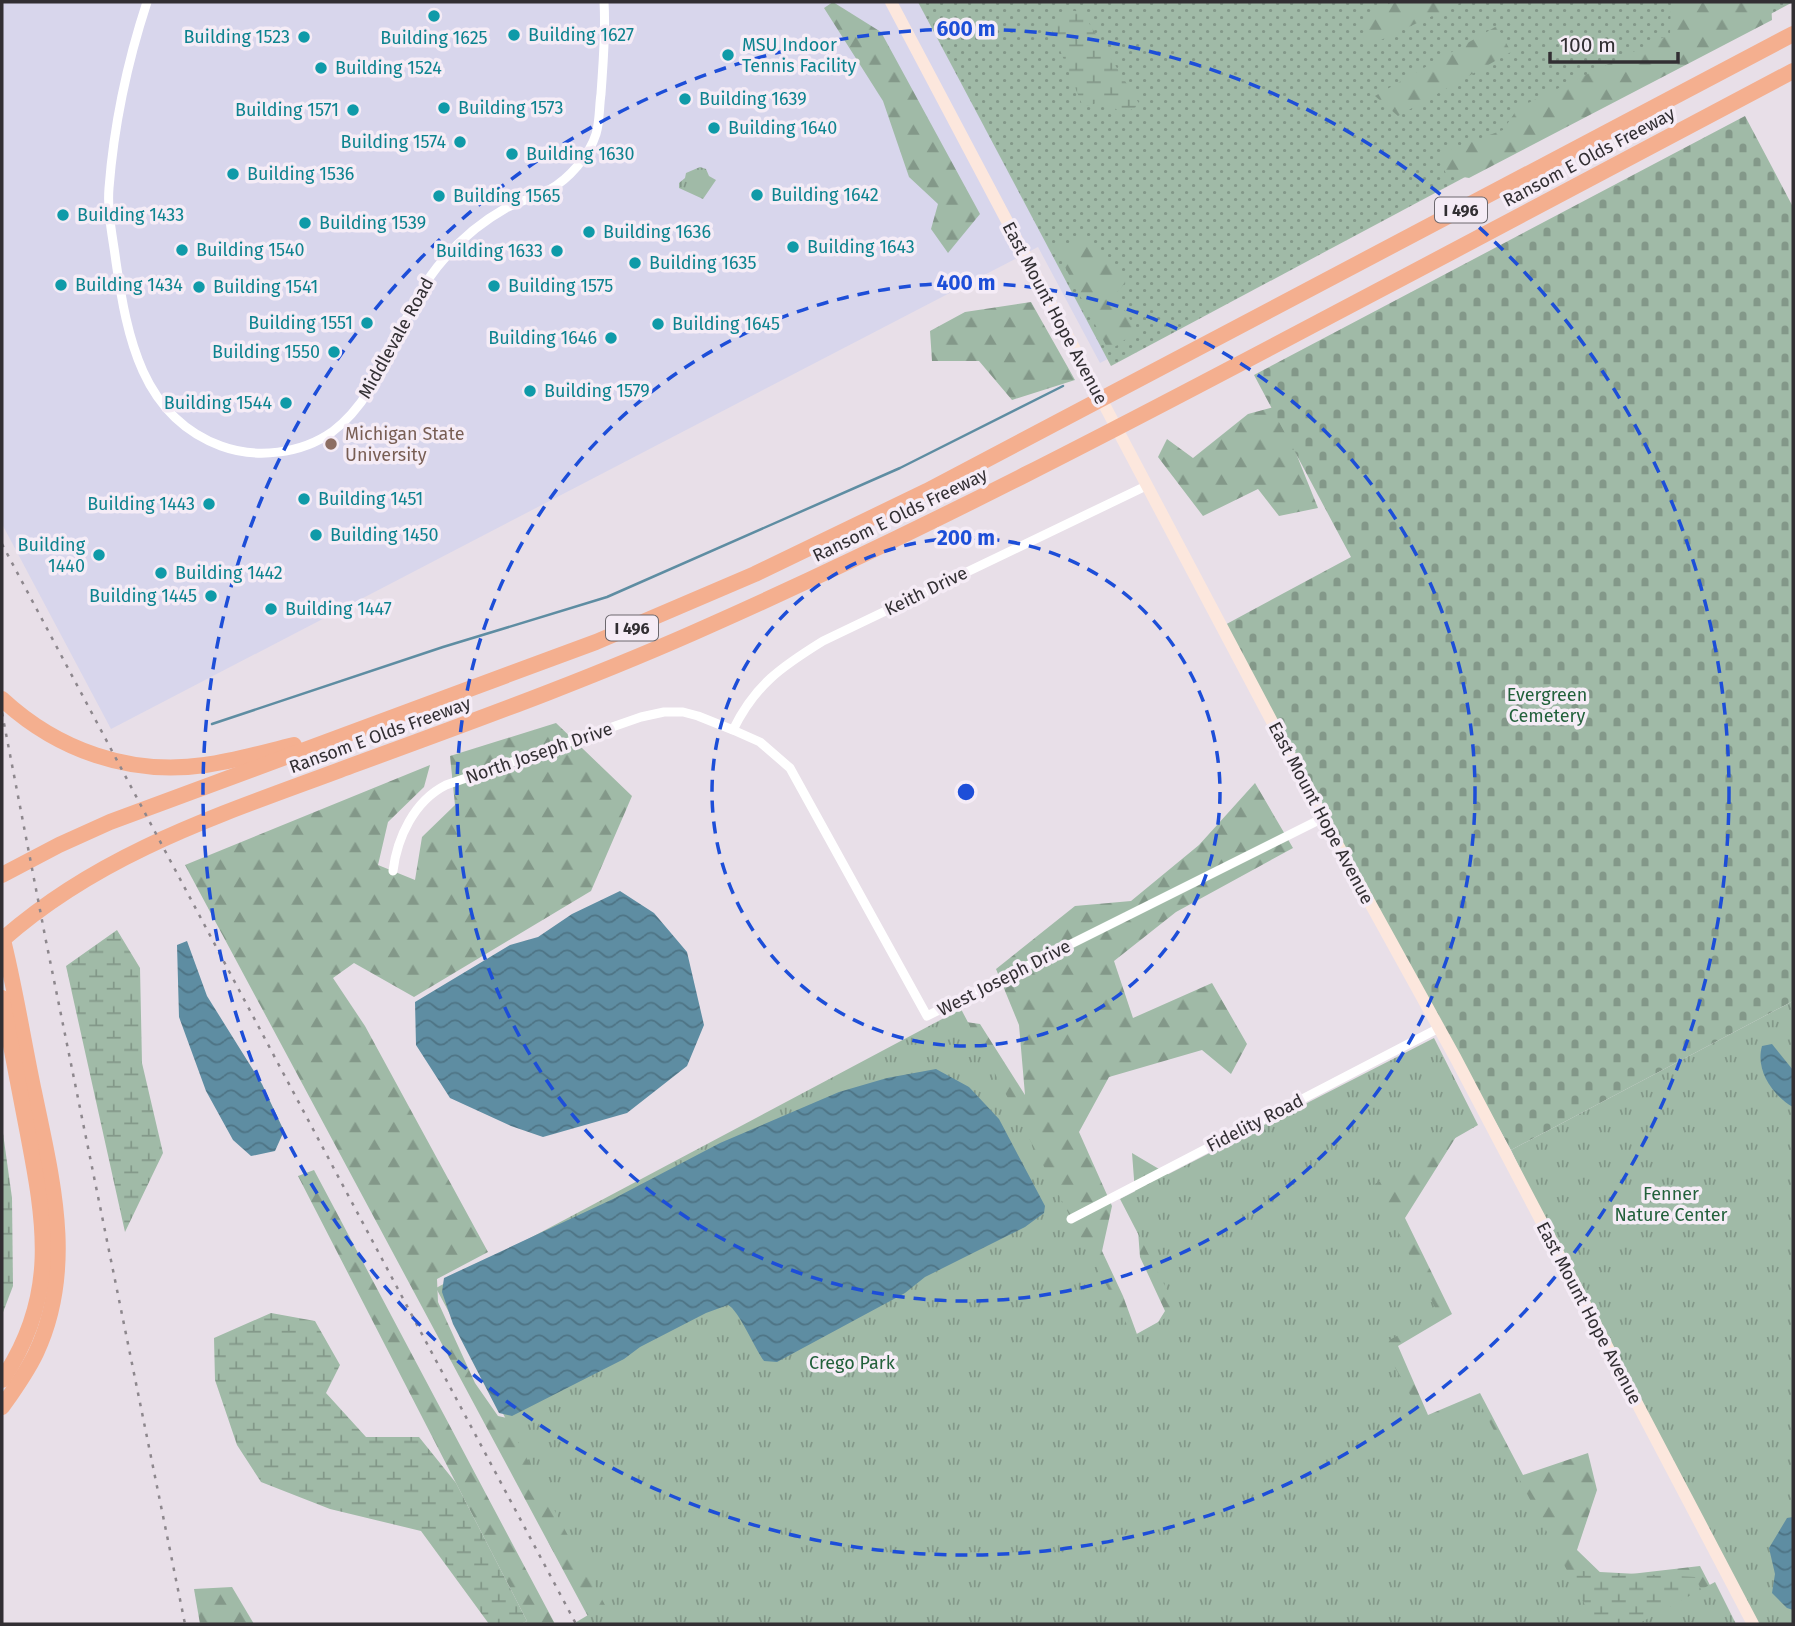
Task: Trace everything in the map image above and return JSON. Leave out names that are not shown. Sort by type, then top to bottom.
[{"type":"highway","name":"Ransom E Olds Freeway","points":[[2,875],[59,845],[127,816],[596,642],[712,593],[916,496],[1083,410],[1793,34]]},
{"type":"highway","name":"Ransom E Olds Freeway","points":[[2,938],[66,891],[138,849],[177,831],[561,688],[664,646],[859,556],[1097,439],[1793,71]]},
{"type":"highway","points":[[2,699],[33,725],[70,746],[108,760],[146,766],[188,767],[217,764],[375,725]]},
{"type":"highway","points":[[2,938],[49,1164],[59,1241],[57,1281],[35,1355],[10,1382]]},
{"type":"highway","points":[[2,998],[40,1197],[44,1245],[42,1279],[35,1311],[2,1405]]},
{"type":"street","name":"Middlevale Road","points":[[146,2],[131,51],[118,110],[109,189],[110,224],[129,333],[137,360],[178,423],[204,440],[239,452],[255,453],[289,450],[331,432],[355,410],[372,385],[419,292],[443,260],[480,225],[504,210],[561,183],[580,163],[593,143],[598,127],[606,32],[604,2]]},
{"type":"street","name":"East Mount Hope Avenue","points":[[891,2],[1323,818],[1439,1028],[1753,1624]]},
{"type":"street","name":"Keith Drive","points":[[733,730],[751,698],[788,664],[823,641],[1146,486]]},
{"type":"street","name":"North Joseph Drive","points":[[393,871],[395,850],[412,817],[432,792],[446,785],[641,717],[683,712],[733,730]]},
{"type":"street","name":"West Joseph Drive","points":[[733,730],[760,742],[790,768],[927,1016],[1323,818]]},
{"type":"street","name":"Fidelity Road","points":[[1071,1219],[1439,1028]]},
{"type":"shaded area","name":"Michigan State University","points":[[2,2],[1784,2],[1100,363],[1038,247],[111,729],[2,524]]},
{"type":"green space","points":[[833,2],[881,32],[980,214],[948,253],[931,229],[938,204],[909,177],[883,101],[824,8]]},
{"type":"green space","points":[[918,2],[1793,2],[1111,366]]},
{"type":"green space","points":[[1393,2],[1462,2],[1366,47],[1367,14]]},
{"type":"green space","points":[[1671,2],[1771,2],[1772,20],[1469,178],[1446,174],[1438,154],[1503,130],[1518,108],[1670,34]]},
{"type":"green space","points":[[1068,10],[1082,12],[1140,105],[1123,114],[1104,101],[1083,107],[1049,23]]},
{"type":"green space","points":[[1497,26],[1511,52],[1398,116],[1375,96]]},
{"type":"green space","name":"Evergreen Cemetery","points":[[1745,116],[1793,207],[1793,1001],[1511,1150],[1221,627],[1351,557],[1254,375]]},
{"type":"green space","points":[[700,167],[706,169],[709,176],[716,180],[703,199],[679,188],[679,183],[686,173]]},
{"type":"green space","points":[[1087,237],[1129,278],[1115,295],[1137,331],[1109,351],[1055,248]]},
{"type":"green space","points":[[1031,302],[1075,380],[1012,400],[979,361],[932,361],[930,331],[965,312]]},
{"type":"green space","points":[[1277,406],[1318,508],[1279,516],[1258,489],[1203,516],[1158,457],[1167,439],[1193,458],[1248,414]]},
{"type":"green space","name":"Crego Park","points":[[556,723],[632,796],[591,891],[414,997],[354,963],[333,978],[365,1026],[488,1252],[437,1279],[438,1302],[475,1383],[498,1416],[507,1418],[959,1021],[980,1024],[1025,1095],[1019,1025],[996,969],[1075,906],[1131,901],[1199,845],[1255,783],[1293,848],[1176,912],[1114,961],[1133,1018],[1212,983],[1247,1044],[1231,1074],[1202,1050],[1109,1077],[1079,1132],[1112,1206],[1102,1251],[1123,1296],[1142,1348],[1165,1311],[1140,1257],[1132,1153],[1181,1182],[1466,1121],[1405,1218],[1452,1314],[1398,1346],[1428,1415],[1480,1393],[1523,1475],[1588,1453],[1597,1490],[1577,1550],[1605,1577],[1700,1566],[1713,1591],[856,1624],[592,1624],[185,865],[430,765],[424,787],[388,822],[378,865],[415,880],[422,837],[455,805],[450,756]]},
{"type":"green space","points":[[117,930],[140,968],[142,1063],[163,1153],[125,1232],[66,966]]},
{"type":"green space","name":"Fenner Nature Center","points":[[1793,1001],[1793,1624],[1754,1624],[1590,1317],[1511,1150]]},
{"type":"green space","name":"Crego Park","points":[[961,1009],[1133,1336],[1178,1311],[1120,1199],[1434,1038],[1478,1125],[1375,1184],[1438,1314],[1382,1344],[1428,1427],[1477,1398],[1595,1624],[573,1624],[605,1605],[436,1288]]},
{"type":"green space","points":[[2,1126],[12,1198],[13,1286],[2,1315]]},
{"type":"green space","points":[[314,1170],[555,1624],[521,1624],[527,1621],[298,1176]]},
{"type":"green space","points":[[271,1313],[315,1321],[340,1365],[326,1393],[366,1437],[419,1437],[456,1483],[527,1621],[521,1624],[489,1624],[421,1531],[330,1509],[261,1482],[237,1445],[215,1380],[214,1338]]},
{"type":"green space","points":[[1448,1564],[1695,1577],[1718,1624],[1382,1624]]},
{"type":"green space","points":[[1715,1582],[1736,1624],[1638,1624]]},
{"type":"green space","points":[[232,1587],[254,1624],[200,1624],[194,1589]]},
{"type":"water","points":[[620,891],[654,913],[687,952],[704,1025],[687,1066],[627,1113],[543,1137],[511,1126],[450,1098],[416,1045],[415,1002],[510,945],[538,937],[572,914]]},
{"type":"water","points":[[187,941],[207,996],[262,1084],[284,1131],[275,1151],[251,1156],[233,1140],[206,1091],[179,1017],[177,945]]},
{"type":"water","points":[[1772,1044],[1793,1070],[1793,1107],[1779,1096],[1763,1073],[1762,1046]]},
{"type":"water","points":[[936,1069],[969,1087],[999,1119],[1045,1206],[1044,1213],[1025,1227],[925,1277],[905,1293],[777,1362],[764,1361],[737,1314],[728,1305],[706,1313],[640,1347],[624,1359],[512,1416],[499,1413],[453,1324],[442,1292],[444,1278],[613,1199],[720,1143],[839,1092],[887,1078]]},
{"type":"water","points":[[1793,1517],[1793,1610],[1787,1608],[1772,1593],[1775,1574],[1769,1548],[1787,1518]]},
{"type":"waterway","points":[[212,724],[443,647],[607,597],[900,468],[1063,386]]},
{"type":"railway","points":[[2,544],[576,1624]]},
{"type":"railway","points":[[2,713],[185,1624]]},
{"type":"place","name":"Building 1625","points":[[434,16]]},
{"type":"place","name":"Building 1627","points":[[514,35]]},
{"type":"place","name":"Building 1523","points":[[304,37]]},
{"type":"place","name":"MSU Indoor Tennis Facility","points":[[728,55]]},
{"type":"place","name":"Building 1524","points":[[321,68]]},
{"type":"place","name":"Building 1639","points":[[685,99]]},
{"type":"place","name":"Building 1573","points":[[444,108]]},
{"type":"place","name":"Building 1571","points":[[353,110]]},
{"type":"place","name":"Building 1640","points":[[714,128]]},
{"type":"place","name":"Building 1574","points":[[460,142]]},
{"type":"place","name":"Building 1630","points":[[512,154]]},
{"type":"place","name":"Building 1536","points":[[233,174]]},
{"type":"place","name":"Building 1642","points":[[757,195]]},
{"type":"place","name":"Building 1565","points":[[439,196]]},
{"type":"place","name":"Building 1433","points":[[63,215]]},
{"type":"place","name":"Building 1539","points":[[305,223]]},
{"type":"place","name":"Building 1636","points":[[589,232]]},
{"type":"place","name":"Building 1643","points":[[793,247]]},
{"type":"place","name":"Building 1540","points":[[182,250]]},
{"type":"place","name":"Building 1633","points":[[557,251]]},
{"type":"place","name":"Building 1635","points":[[635,263]]},
{"type":"place","name":"Building 1434","points":[[61,285]]},
{"type":"place","name":"Building 1575","points":[[494,286]]},
{"type":"place","name":"Building 1541","points":[[199,287]]},
{"type":"place","name":"Building 1551","points":[[367,323]]},
{"type":"place","name":"Building 1645","points":[[658,324]]},
{"type":"place","name":"Building 1646","points":[[611,338]]},
{"type":"place","name":"Building 1550","points":[[334,352]]},
{"type":"place","name":"Building 1579","points":[[530,391]]},
{"type":"place","name":"Building 1544","points":[[286,403]]},
{"type":"place","name":"Michigan State University","points":[[331,444]]},
{"type":"place","name":"Building 1451","points":[[304,499]]},
{"type":"place","name":"Building 1443","points":[[209,504]]},
{"type":"place","name":"Building 1450","points":[[316,535]]},
{"type":"place","name":"Building 1440","points":[[99,555]]},
{"type":"place","name":"Building 1442","points":[[161,573]]},
{"type":"place","name":"Building 1445","points":[[211,596]]},
{"type":"place","name":"Building 1447","points":[[271,609]]}]
